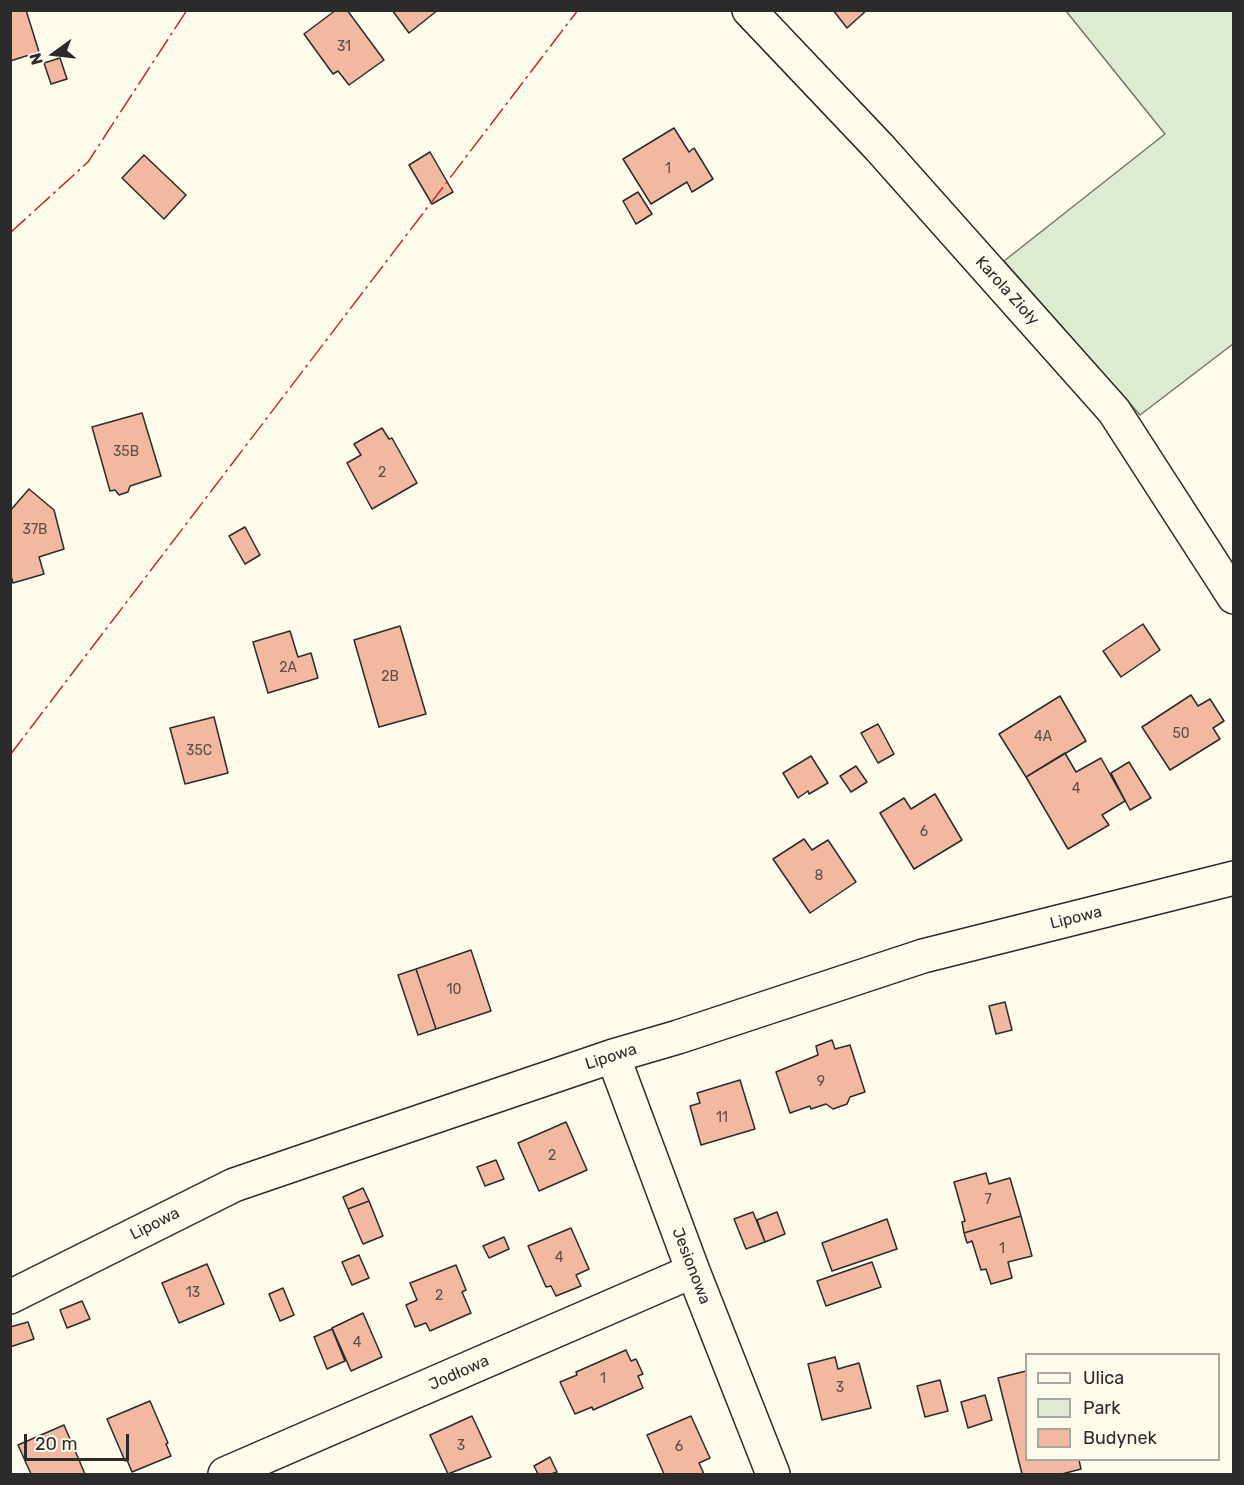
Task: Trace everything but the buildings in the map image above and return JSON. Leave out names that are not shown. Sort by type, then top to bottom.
[{"type":"street","name":"Karola Zioły","points":[[749,10],[879,147],[1114,411],[1233,597]]},
{"type":"street","name":"Lipowa","points":[[10,1297],[234,1185],[613,1056],[922,956],[1233,878]]},
{"type":"street","name":"Jesionowa","points":[[613,1056],[693,1271],[773,1474]]},
{"type":"street","name":"Jodłowa","points":[[225,1474],[693,1271]]},
{"type":"green space","points":[[1066,11],[1233,11],[1233,344],[1140,415],[1004,261],[1165,134]]},
{"type":"power","points":[[10,233],[88,162],[187,10]]},
{"type":"power","points":[[10,755],[578,10]]}]
